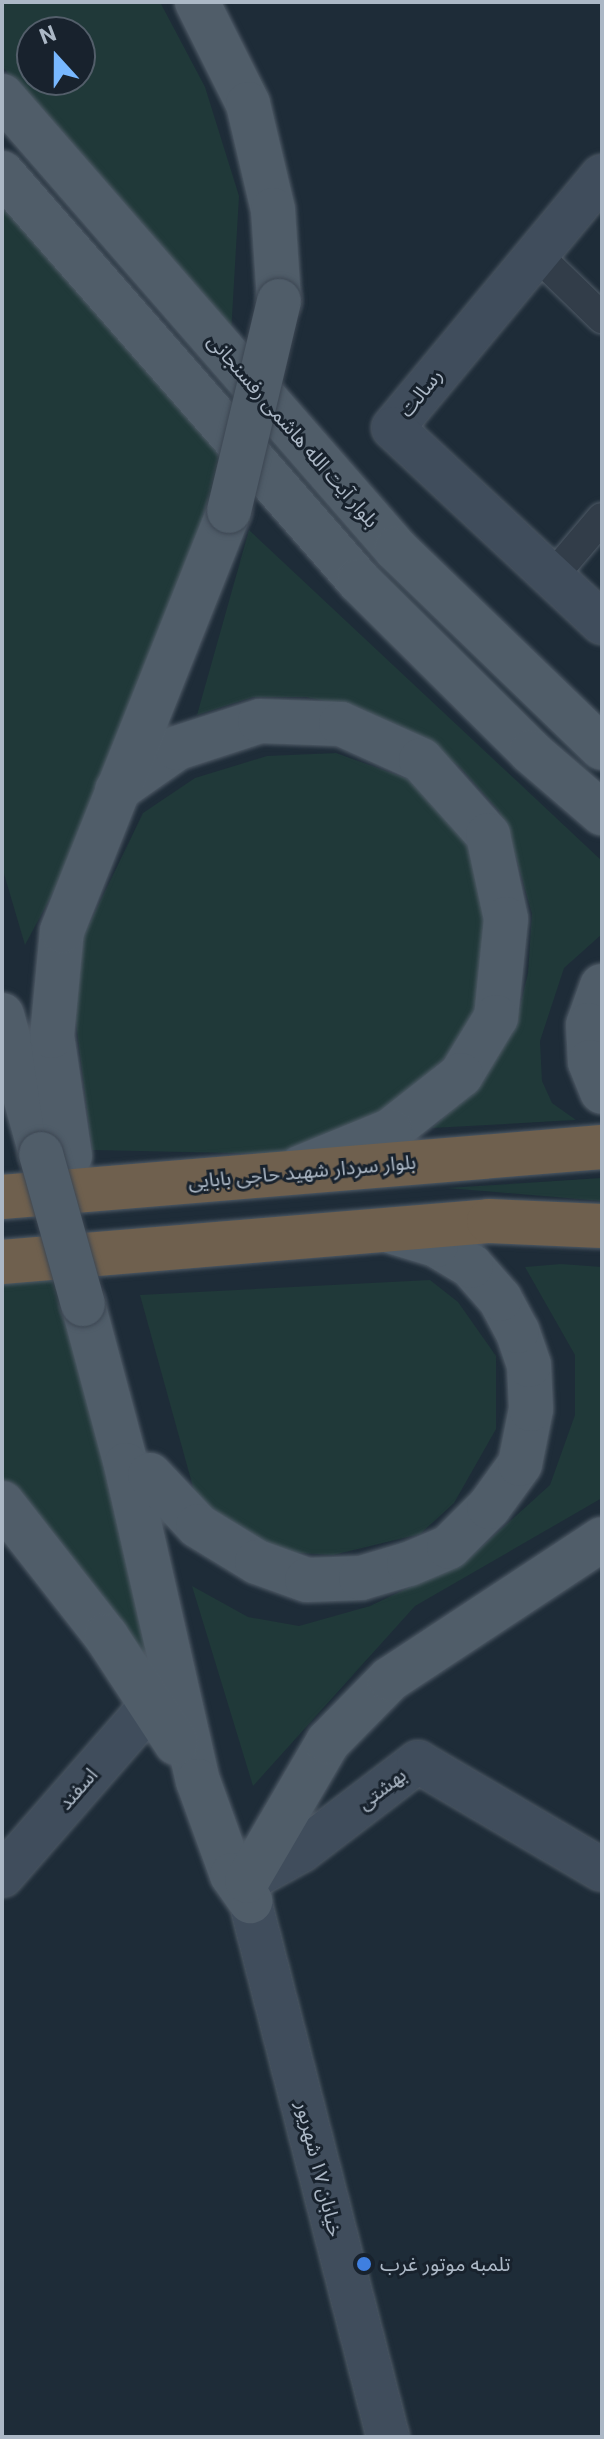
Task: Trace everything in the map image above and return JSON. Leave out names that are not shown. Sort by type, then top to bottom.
[{"type":"highway","name":"بلوار سردار شهید حاجی بابایی","points":[[2,1197],[602,1147]]},
{"type":"highway","points":[[2,1262],[489,1221],[602,1226]]},
{"type":"main road","points":[[56,1155],[52,1036],[62,931],[229,511],[279,301],[273,210],[248,104],[197,2]]},
{"type":"main road","name":"بلوار آیت الله هاشمی رفسنجانی","points":[[2,96],[396,549],[602,748]]},
{"type":"main road","points":[[2,173],[359,581],[531,752],[602,813]]},
{"type":"main road","points":[[117,790],[177,748],[260,721],[341,724],[421,760],[488,835],[506,919],[496,1017],[461,1075],[390,1131],[286,1174]]},
{"type":"main road","points":[[602,986],[588,1025],[590,1062],[602,1092]]},
{"type":"main road","points":[[2,1015],[56,1155],[95,1301],[150,1475],[249,1891]]},
{"type":"main road","points":[[150,1475],[198,1526],[257,1562],[307,1580],[361,1578],[409,1564],[449,1547],[489,1507],[520,1464],[531,1409],[529,1365],[517,1331],[500,1299],[471,1266],[436,1245],[387,1230]]},
{"type":"main road","points":[[95,1301],[126,1465],[198,1781],[232,1875],[249,1891]]},
{"type":"main road","points":[[2,1503],[153,1703],[198,1781]]},
{"type":"main road","points":[[249,1891],[328,1742],[390,1679],[602,1539]]},
{"type":"street","name":"رسالت","points":[[602,176],[534,252],[393,428],[602,623]]},
{"type":"street","points":[[534,252],[602,318]]},
{"type":"street","points":[[552,577],[602,518]]},
{"type":"street","name":"اسفند","points":[[2,1876],[153,1703]]},
{"type":"street","name":"بهشتی","points":[[249,1891],[418,1762],[602,1870]]},
{"type":"street","name":"خیابان ۱۷ شهریور","points":[[249,1891],[388,2437]]},
{"type":"green space","points":[[2,2],[160,2],[205,87],[239,196],[231,334],[28,96],[96,96],[96,16],[16,16],[16,82],[2,66]]},
{"type":"green space","points":[[2,179],[239,448],[110,786],[25,945],[2,867]]},
{"type":"green space","points":[[249,530],[602,861],[602,934],[564,968],[540,1041],[542,1081],[552,1103],[576,1120],[432,1128],[482,1083],[516,1024],[528,973],[532,914],[516,857],[499,811],[460,767],[412,733],[359,708],[306,697],[253,697],[197,715]]},
{"type":"green space","points":[[336,753],[408,779],[470,843],[489,915],[475,1010],[447,1056],[383,1116],[280,1154],[92,1150],[69,966],[143,813],[195,778],[267,756]]},
{"type":"green space","points":[[602,1178],[602,1201],[447,1188]]},
{"type":"green space","points":[[68,1261],[190,1723],[2,1502],[2,1266]]},
{"type":"green space","points":[[561,1264],[602,1267],[602,1498],[415,1606],[253,1786],[192,1586],[248,1617],[299,1626],[370,1606],[467,1560],[550,1485],[575,1415],[575,1355],[525,1267]]},
{"type":"green space","points":[[430,1280],[458,1302],[496,1356],[496,1429],[454,1503],[420,1534],[333,1555],[282,1552],[201,1516],[140,1295]]},
{"type":"place","name":"تلمبه موتور غرب","points":[[364,2264]]}]
